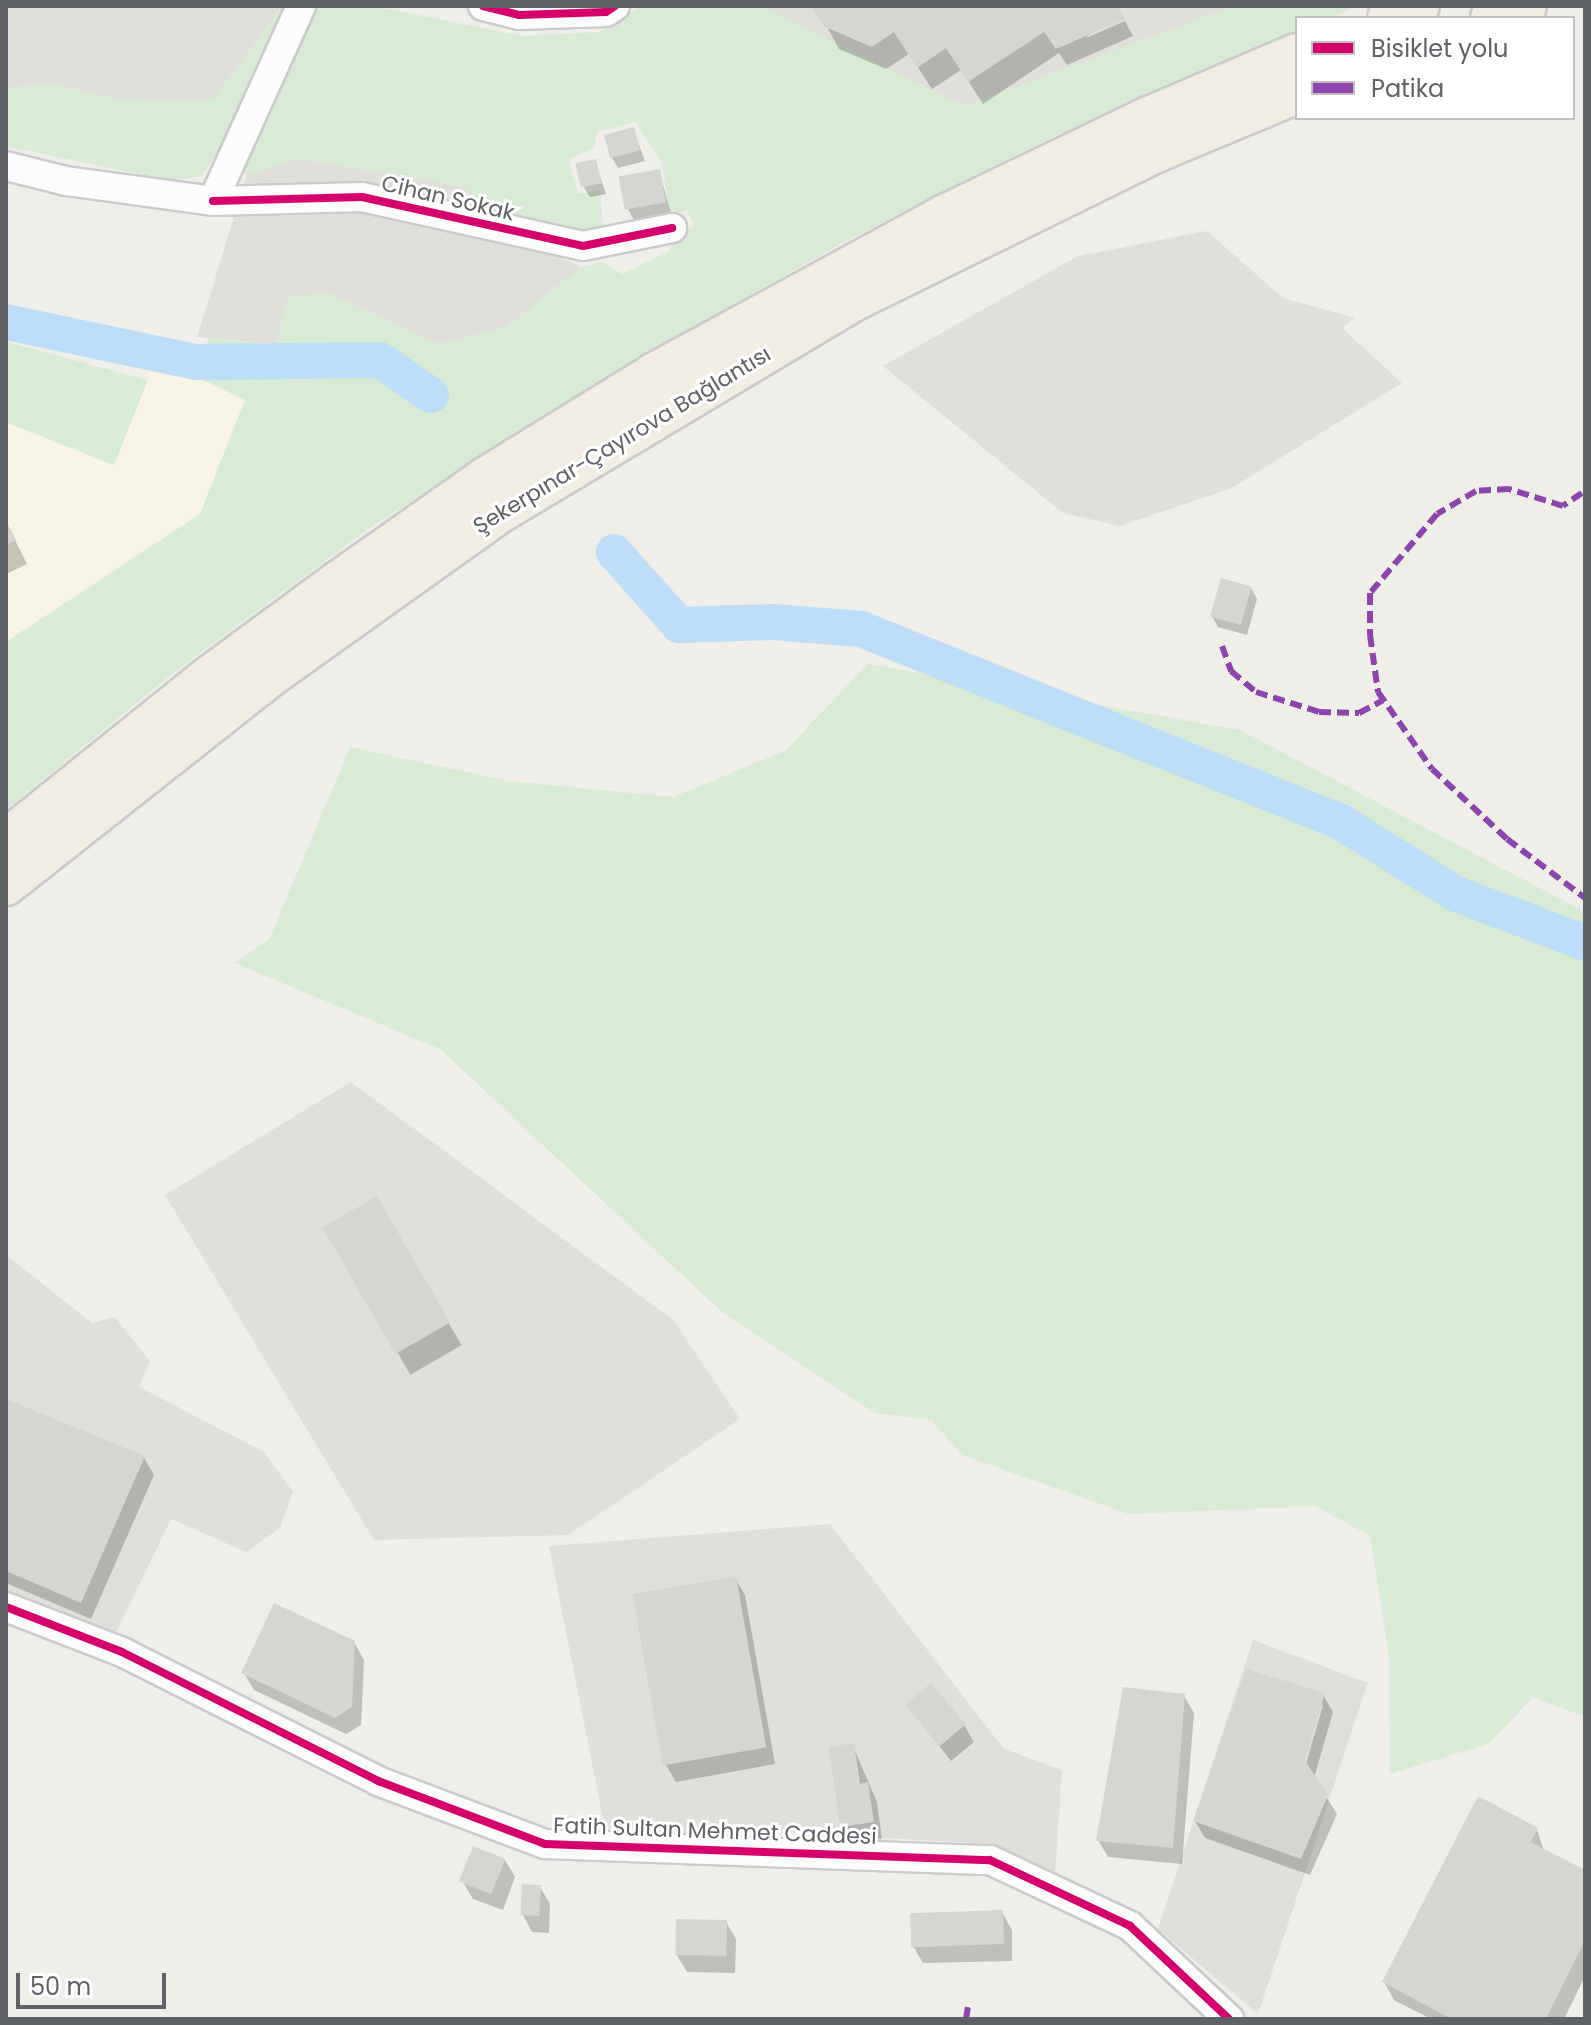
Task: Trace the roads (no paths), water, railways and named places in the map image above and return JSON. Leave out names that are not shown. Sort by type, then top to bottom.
[{"type":"highway","points":[[1393,16],[1419,6]]},
{"type":"highway","points":[[1497,16],[1526,6]]},
{"type":"highway","name":"Şekerpınar-Çayırova Bağlantısı","points":[[6,840],[206,679],[327,590],[485,478],[642,381],[945,215],[1149,117],[1295,55]]},
{"type":"highway","name":"Şekerpınar-Çayırova Bağlantısı","points":[[6,885],[276,672],[515,503],[877,289],[1158,151],[1295,94]]},
{"type":"street","points":[[213,201],[301,6]]},
{"type":"street","points":[[483,6],[519,15],[606,12],[615,6]]},
{"type":"street","name":"Cihan Sokak","points":[[6,166],[66,181],[213,201],[362,197],[583,246],[672,228]]},
{"type":"street","name":"Fatih Sultan Mehmet Caddesi","points":[[6,1607],[122,1652],[378,1781],[545,1844],[990,1860],[1130,1926],[1229,2019]]},
{"type":"waterway","points":[[6,322],[196,362],[380,360],[431,395]]},
{"type":"waterway","points":[[614,552],[679,625],[774,622],[861,629],[1341,822],[1456,894],[1585,943]]}]
